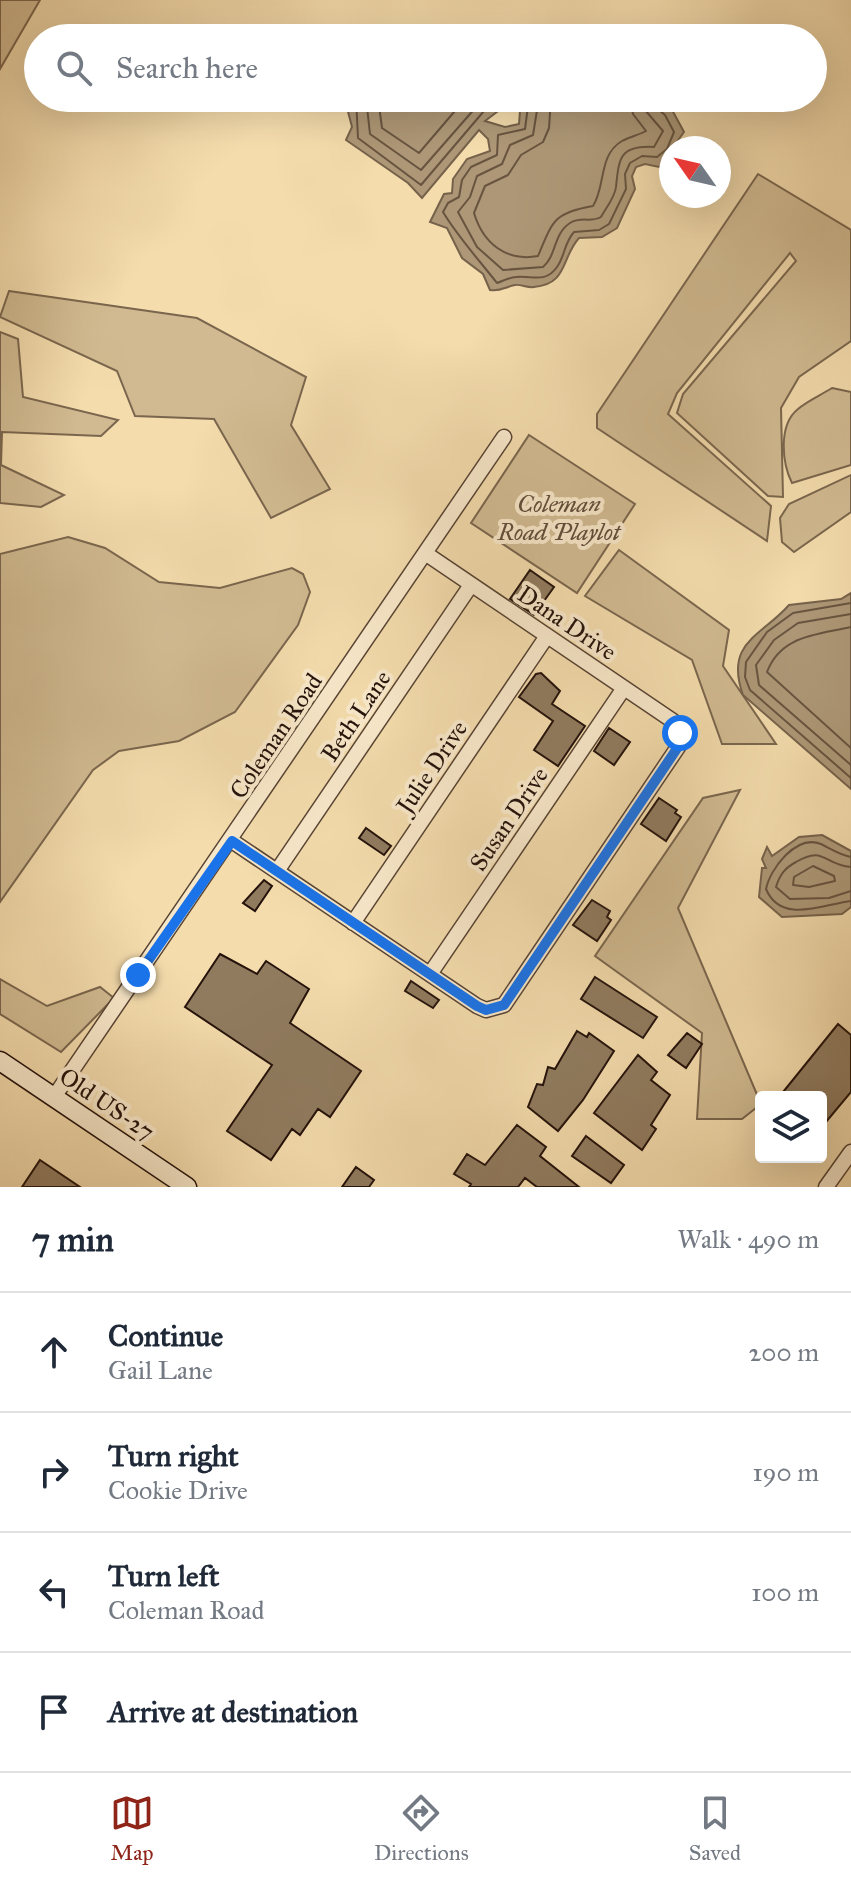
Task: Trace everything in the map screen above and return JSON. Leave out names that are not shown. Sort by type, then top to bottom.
[{"type":"main road","name":"Old US-27","points":[[0,1061],[187,1187]]},
{"type":"street","name":"Coleman Road","points":[[54,1097],[232,841],[504,437]]},
{"type":"street","name":"Dana Drive","points":[[425,553],[673,721],[680,733],[678,747],[504,1005],[486,1010],[430,974]]},
{"type":"street","name":"Beth Lane","points":[[277,871],[471,585]]},
{"type":"street","name":"Julie Drive","points":[[353,923],[547,636]]},
{"type":"street","name":"Susan Drive","points":[[430,974],[624,688]]},
{"type":"street","points":[[232,841],[430,974]]},
{"type":"street","points":[[826,1187],[851,1152]]},
{"type":"green space","points":[[0,0],[40,0],[24,24],[0,69]]},
{"type":"green space","points":[[758,174],[851,230],[851,341],[799,377],[781,408],[783,497],[768,496],[677,413],[683,394],[796,261],[790,253],[677,393],[668,414],[771,506],[767,541],[597,428],[597,414]]},
{"type":"green space","points":[[9,291],[197,318],[306,377],[291,425],[330,489],[271,518],[214,419],[135,416],[117,371],[0,317]]},
{"type":"green space","points":[[0,332],[18,339],[23,397],[118,420],[101,436],[2,432],[1,465],[64,495],[41,507],[0,503]]},
{"type":"green space","points":[[832,388],[851,392],[851,465],[792,483],[784,455],[787,424],[798,409]]},
{"type":"green space","name":"Coleman Road Playlot","points":[[529,435],[635,504],[577,593],[471,523]]},
{"type":"green space","points":[[851,475],[851,512],[794,552],[782,542],[780,518],[789,504]]},
{"type":"green space","points":[[68,537],[105,548],[159,582],[220,588],[292,568],[303,574],[310,592],[298,625],[235,712],[179,741],[119,751],[93,770],[0,902],[0,554]]},
{"type":"green space","points":[[619,550],[729,630],[723,666],[776,744],[722,744],[692,660],[585,596]]},
{"type":"green space","points":[[740,790],[678,908],[755,1091],[755,1109],[742,1119],[697,1119],[702,1033],[595,956],[703,798]]},
{"type":"green space","points":[[0,979],[47,1006],[100,987],[114,998],[61,1052],[0,1014]]},
{"type":"water","points":[[348,112],[497,112],[485,121],[505,127],[519,124],[520,112],[673,112],[684,132],[681,136],[659,136],[659,167],[645,164],[636,167],[632,176],[635,189],[617,228],[602,237],[579,238],[553,281],[534,287],[515,285],[500,290],[490,290],[483,274],[462,258],[447,228],[430,222],[444,194],[452,193],[453,179],[467,159],[490,151],[488,139],[479,130],[422,198],[408,183],[346,140],[352,127]]},
{"type":"water","points":[[851,593],[851,789],[743,695],[738,663],[749,642],[789,605],[841,599]]},
{"type":"water","points":[[822,835],[851,851],[851,907],[842,914],[782,917],[759,897],[762,868],[766,868],[762,859],[767,847],[772,856],[799,837]]},
{"type":"building","points":[[530,570],[554,587],[534,615],[510,599]]},
{"type":"building","points":[[541,673],[560,691],[552,704],[585,726],[558,766],[534,750],[553,721],[519,697],[536,674]]},
{"type":"building","points":[[609,728],[630,742],[614,765],[594,751]]},
{"type":"building","points":[[659,798],[677,810],[675,813],[681,817],[666,841],[641,824]]},
{"type":"building","points":[[366,828],[391,846],[384,855],[359,838]]},
{"type":"building","points":[[264,880],[272,886],[255,911],[243,903]]},
{"type":"building","points":[[592,900],[610,911],[607,917],[611,920],[597,941],[573,925]]},
{"type":"building","points":[[220,954],[257,974],[266,961],[309,989],[290,1023],[361,1071],[330,1117],[318,1109],[300,1135],[292,1129],[271,1160],[227,1131],[272,1065],[185,1007]]},
{"type":"building","points":[[595,977],[657,1017],[643,1038],[581,999]]},
{"type":"building","points":[[411,981],[439,1000],[433,1008],[405,991]]},
{"type":"building","points":[[838,1024],[851,1035],[851,1092],[827,1121],[827,1091],[784,1091]]},
{"type":"building","points":[[577,1031],[587,1037],[589,1033],[614,1051],[583,1100],[558,1131],[528,1107],[537,1084],[543,1085],[548,1067],[555,1069]]},
{"type":"building","points":[[687,1033],[702,1044],[686,1068],[668,1055]]},
{"type":"building","points":[[638,1055],[657,1072],[651,1080],[670,1095],[651,1125],[656,1129],[642,1150],[594,1113]]},
{"type":"building","points":[[517,1125],[546,1147],[540,1156],[579,1187],[537,1187],[525,1178],[518,1187],[469,1187],[471,1184],[454,1174],[467,1154],[485,1165]]},
{"type":"building","points":[[586,1136],[624,1165],[611,1183],[572,1156]]},
{"type":"building","points":[[40,1160],[80,1187],[22,1187]]},
{"type":"building","points":[[356,1167],[374,1180],[369,1187],[342,1187]]},
{"type":"route","points":[[138,975],[232,841],[477,1006],[486,1010],[504,1005],[678,747],[680,733]]}]
